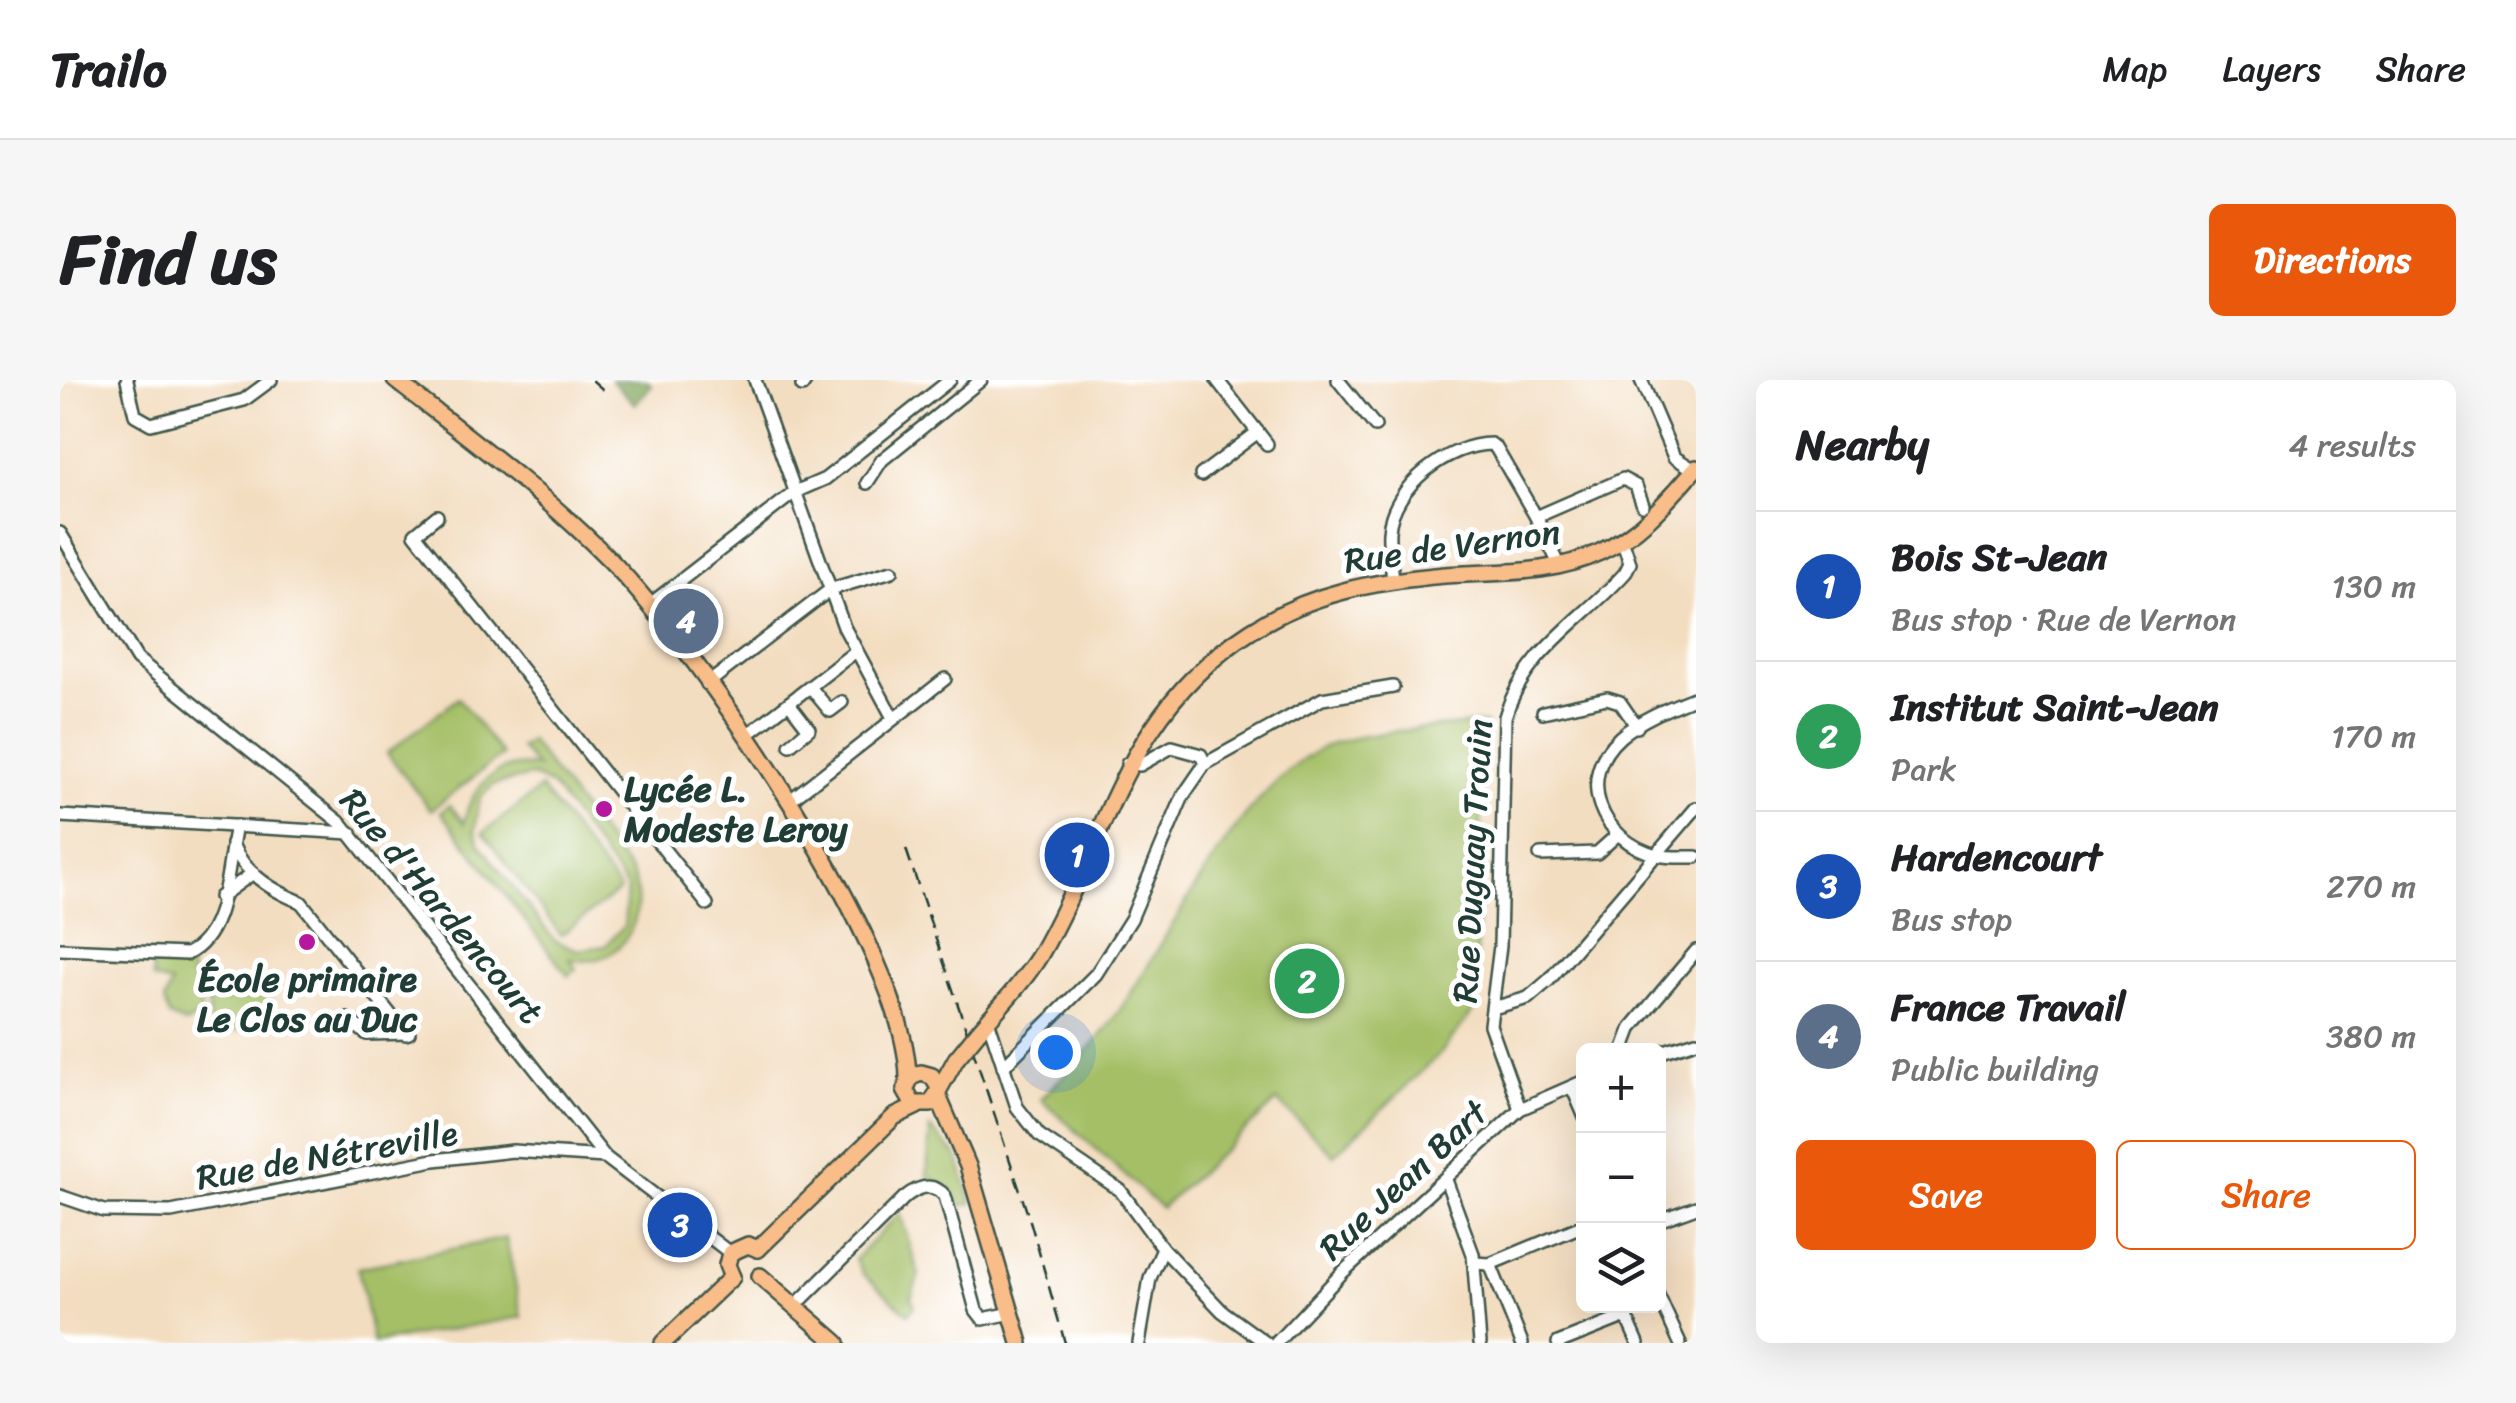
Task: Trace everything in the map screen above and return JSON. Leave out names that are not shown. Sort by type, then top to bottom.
[{"type":"main road","points":[[395,380],[543,497],[649,605],[789,801],[887,987],[908,1060],[923,1090],[954,1134],[1020,1343]]},
{"type":"main road","name":"Rue de Vernon","points":[[758,1249],[952,1063],[1038,958],[1127,764],[1170,703],[1249,632],[1296,606],[1352,588],[1393,581],[1521,575],[1560,566],[1622,539],[1655,514],[1696,470]]},
{"type":"main road","points":[[732,1277],[727,1264],[730,1252],[742,1246],[758,1249],[764,1262],[760,1276]]},
{"type":"main road","points":[[732,1277],[748,1281],[760,1276]]},
{"type":"main road","points":[[760,1276],[837,1343]]},
{"type":"main road","points":[[663,1343],[732,1277]]},
{"type":"street","points":[[127,380],[135,415],[151,424],[244,400],[271,380]]},
{"type":"street","points":[[755,380],[830,589],[856,651],[893,718]]},
{"type":"street","points":[[649,605],[795,492],[825,479],[950,380]]},
{"type":"street","points":[[867,483],[882,460],[981,380]]},
{"type":"street","points":[[1216,380],[1267,444]]},
{"type":"street","points":[[1338,380],[1376,426]]},
{"type":"street","points":[[1641,380],[1674,457],[1696,470]]},
{"type":"street","points":[[1201,475],[1258,432]]},
{"type":"street","points":[[1393,581],[1388,531],[1393,516],[1420,477],[1458,448],[1491,444],[1536,517],[1560,566]]},
{"type":"street","points":[[1536,517],[1623,479],[1636,486],[1643,504]]},
{"type":"street","points":[[437,516],[415,534],[708,904]]},
{"type":"street","name":"Rue d'Hardencourt","points":[[60,533],[66,550],[137,659],[203,716],[323,806],[351,833],[606,1157],[730,1252]]},
{"type":"street","name":"Rue Duguay Trouin","points":[[1520,1109],[1491,1036],[1500,946],[1505,718],[1518,682],[1540,654],[1625,573],[1630,563],[1622,539]]},
{"type":"street","points":[[708,684],[830,589],[892,571]]},
{"type":"street","points":[[746,736],[856,651]]},
{"type":"street","points":[[789,801],[945,678]]},
{"type":"street","points":[[810,687],[830,711],[842,702]]},
{"type":"street","points":[[1003,1067],[1096,974],[1132,918],[1182,796],[1205,764],[1322,699],[1393,687]]},
{"type":"street","points":[[1696,697],[1622,735],[1597,767],[1597,798],[1606,823],[1617,835],[1656,855],[1696,857]]},
{"type":"street","points":[[1543,712],[1606,698],[1620,702],[1637,727]]},
{"type":"street","points":[[790,703],[809,728],[790,745]]},
{"type":"street","points":[[1127,764],[1140,765],[1172,746],[1201,755],[1205,764]]},
{"type":"street","points":[[1493,1008],[1528,998],[1549,980],[1696,808]]},
{"type":"street","points":[[60,816],[351,833]]},
{"type":"street","points":[[60,948],[187,954],[204,946],[215,930],[236,826]]},
{"type":"street","points":[[1540,856],[1598,853],[1617,835]]},
{"type":"street","points":[[232,844],[254,874],[277,892],[301,902],[408,1034],[367,1034],[347,1018]]},
{"type":"street","points":[[220,897],[254,874]]},
{"type":"street","points":[[1626,1043],[1632,1027],[1696,950]]},
{"type":"street","points":[[983,1026],[1017,1107],[1039,1135],[1120,1190],[1162,1249],[1222,1311],[1266,1343]]},
{"type":"street","points":[[1666,1050],[1696,1040]]},
{"type":"street","name":"Rue Jean Bart","points":[[1276,1343],[1320,1294],[1520,1109],[1576,1085]]},
{"type":"street","name":"Rue de Nétreville","points":[[60,1196],[104,1210],[170,1212],[434,1160],[513,1151],[606,1157]]},
{"type":"street","points":[[1446,1180],[1474,1263],[1480,1343]]},
{"type":"street","points":[[794,1306],[905,1197],[918,1187],[929,1187],[945,1196],[976,1310],[983,1319],[1012,1313]]},
{"type":"street","points":[[1666,1218],[1696,1208]]},
{"type":"street","points":[[1474,1263],[1490,1264],[1576,1228]]},
{"type":"street","points":[[1139,1343],[1150,1278],[1162,1249]]},
{"type":"street","points":[[1490,1264],[1522,1343]]},
{"type":"street","points":[[1666,1312],[1680,1343]]},
{"type":"street","points":[[1558,1343],[1620,1313]]},
{"type":"street","points":[[1625,1313],[1638,1343]]},
{"type":"green space","points":[[611,380],[646,380],[652,385],[635,404]]},
{"type":"green space","points":[[458,698],[502,755],[431,810],[387,753]]},
{"type":"green space","points":[[1485,723],[1474,1010],[1441,1053],[1334,1155],[1277,1101],[1161,1208],[1041,1099],[1109,1025],[1232,833],[1288,771],[1320,749],[1354,738]]},
{"type":"green space","points":[[530,741],[632,874],[637,890],[634,923],[627,937],[604,957],[588,961],[570,959],[576,969],[568,976],[441,812],[450,805],[464,823],[473,798],[488,778],[510,767],[537,767],[520,748]],"holes":[[[531,776],[552,786],[627,888],[624,926],[605,946],[578,950],[555,941],[480,845],[475,830],[480,798],[493,785]]]},
{"type":"green space","points":[[541,788],[620,890],[561,935],[483,833]]},
{"type":"green space","points":[[187,957],[203,1016],[185,1024],[169,1017],[164,1001],[171,984],[153,979],[152,960]]},
{"type":"green space","points":[[269,994],[274,1025],[212,1034],[207,1002]]},
{"type":"green space","points":[[930,1128],[958,1157],[972,1203],[960,1206],[951,1190],[927,1175]]},
{"type":"green space","points":[[900,1213],[919,1275],[911,1298],[915,1305],[908,1314],[863,1274],[855,1259]]},
{"type":"green space","points":[[506,1238],[522,1317],[373,1343],[358,1268]]},
{"type":"railway","points":[[592,380],[609,395]]},
{"type":"railway","points":[[906,849],[1031,1224],[1065,1343]]},
{"type":"place","name":"France Travail","points":[[686,621]]},
{"type":"place","name":"Lycée L. Modeste Leroy","points":[[604,809]]},
{"type":"place","name":"Bois St-Jean","points":[[1077,855]]},
{"type":"place","name":"École primaire Le Clos au Duc","points":[[307,942]]},
{"type":"place","name":"Institut Saint-Jean","points":[[1307,981]]},
{"type":"place","name":"Hardencourt","points":[[680,1225]]}]
